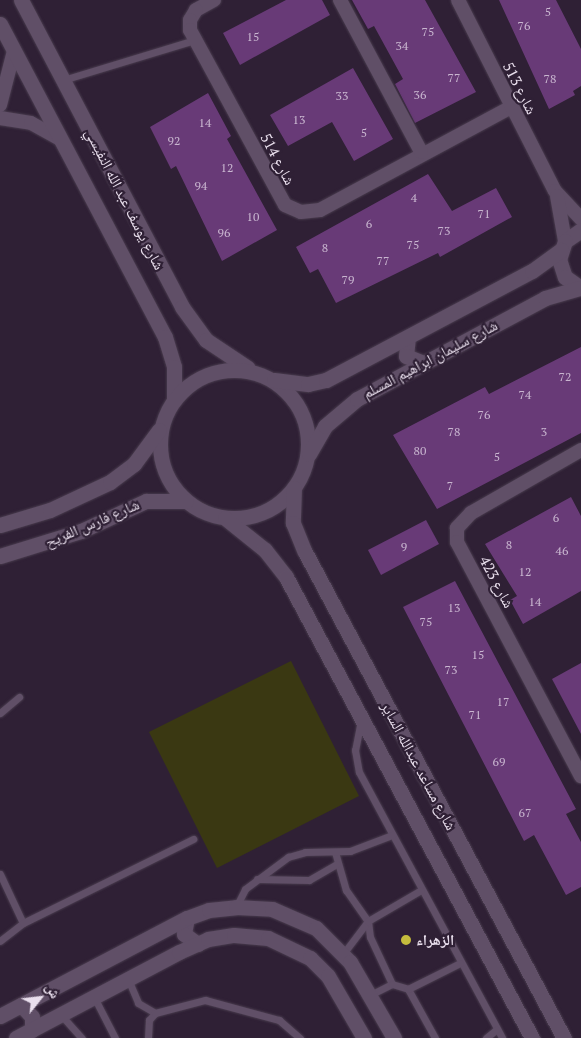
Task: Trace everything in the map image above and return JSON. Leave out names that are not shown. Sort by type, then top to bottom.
[{"type":"street","name":"شارع يوسف عبد الله النفيسي","points":[[21,0],[182,307],[206,340],[264,376]]},
{"type":"street","name":"شارع 514","points":[[214,0],[196,10],[190,20],[195,40],[285,206],[301,212],[320,210],[421,152],[511,107]]},
{"type":"street","points":[[340,0],[421,152]]},
{"type":"street","name":"شارع 513","points":[[458,0],[555,191],[581,219]]},
{"type":"street","name":"شارع يوسف عبد الله النفيسي","points":[[0,24],[165,336],[174,367],[174,399]]},
{"type":"street","points":[[0,105],[14,51]]},
{"type":"street","points":[[0,118],[31,123],[60,139]]},
{"type":"street","name":"شارع 513","points":[[555,191],[563,246]]},
{"type":"street","name":"شارع سليمان ابراهيم المسلم","points":[[264,376],[289,384],[326,380],[532,272],[581,230]]},
{"type":"street","points":[[563,246],[566,277],[581,288]]},
{"type":"street","name":"شارع سليمان ابراهيم المسلم","points":[[306,463],[321,432],[340,411],[423,363],[545,298],[581,288]]},
{"type":"street","points":[[408,337],[406,356],[423,363]]},
{"type":"street","points":[[235,369],[264,376],[289,394],[302,415],[308,439],[306,463],[294,488],[275,506],[251,517],[225,518],[204,512],[186,501],[163,467],[161,427],[174,399],[191,383],[212,372],[235,369]]},
{"type":"street","name":"شارع فارس الفريح","points":[[0,525],[50,510],[110,482],[134,464],[161,427]]},
{"type":"street","name":"شارع 423","points":[[580,455],[471,513],[457,528],[457,542],[581,776]]},
{"type":"street","name":"شارع مساعد عبدالله الساير","points":[[294,488],[293,523],[305,552],[564,1038]]},
{"type":"street","name":"شارع فارس الفريح","points":[[0,556],[82,531],[146,501],[186,501]]},
{"type":"street","name":"شارع مساعد عبدالله الساير","points":[[225,518],[265,550],[286,577],[532,1038]]},
{"type":"street","points":[[0,1016],[187,918],[210,910],[236,907],[272,909],[316,928],[343,954],[372,994],[394,1038]]},
{"type":"street","points":[[187,918],[184,934],[198,944]]},
{"type":"street","points":[[16,1038],[198,944],[234,935],[268,938],[289,946],[310,958],[328,976],[364,1038]]},
{"type":"street","points":[[21,1005],[32,1017],[32,1030]]},
{"type":"lane","points":[[64,80],[195,40]]},
{"type":"lane","points":[[0,713],[19,697]]},
{"type":"lane","points":[[362,717],[356,761],[392,835],[502,1038]]},
{"type":"lane","points":[[236,907],[245,889],[288,857],[305,852],[334,852],[372,845],[392,835]]},
{"type":"lane","points":[[0,942],[23,924],[193,839]]},
{"type":"lane","points":[[334,852],[346,890],[368,921],[370,937],[392,984]]},
{"type":"lane","points":[[258,879],[309,880],[337,864]]},
{"type":"lane","points":[[0,874],[23,924]]},
{"type":"lane","points":[[343,954],[368,921],[421,890]]},
{"type":"lane","points":[[408,989],[460,963]]},
{"type":"lane","points":[[128,979],[138,1002],[155,1013]]},
{"type":"lane","points":[[372,994],[392,984],[408,989],[435,1038]]},
{"type":"lane","points":[[94,997],[115,1038]]},
{"type":"lane","points":[[148,1038],[149,1020],[155,1013],[205,1000],[279,1020],[300,1038]]},
{"type":"lane","points":[[61,1015],[82,1038]]},
{"type":"lane","points":[[486,1038],[496,1030]]},
{"type":"shaded area","points":[[291,661],[359,796],[217,868],[149,732]]},
{"type":"building","points":[[286,0],[322,0],[330,15],[240,65],[223,33]]},
{"type":"building","points":[[352,0],[425,0],[476,92],[415,123],[395,84],[403,79],[374,26],[368,29]]},
{"type":"building","points":[[499,0],[556,0],[581,49],[581,86],[573,91],[575,95],[549,109]]},
{"type":"building","points":[[353,68],[393,139],[354,161],[332,122],[288,146],[270,115]]},
{"type":"building","points":[[208,93],[231,136],[227,139],[277,230],[222,261],[176,166],[171,169],[150,127]]},
{"type":"building","points":[[428,174],[452,211],[496,188],[512,217],[440,257],[438,253],[336,303],[318,269],[310,273],[296,247]]},
{"type":"building","points":[[581,347],[581,433],[437,509],[393,435],[485,387],[489,394]]},
{"type":"building","points":[[571,497],[581,516],[581,591],[523,624],[510,600],[517,596],[485,544]]},
{"type":"building","points":[[426,520],[439,544],[381,575],[368,550]]},
{"type":"building","points":[[455,581],[576,809],[566,814],[581,842],[581,887],[566,895],[534,835],[524,841],[403,607]]},
{"type":"building","points":[[581,663],[581,734],[552,679]]},
{"type":"place","name":"الزهراء","points":[[406,940]]}]
